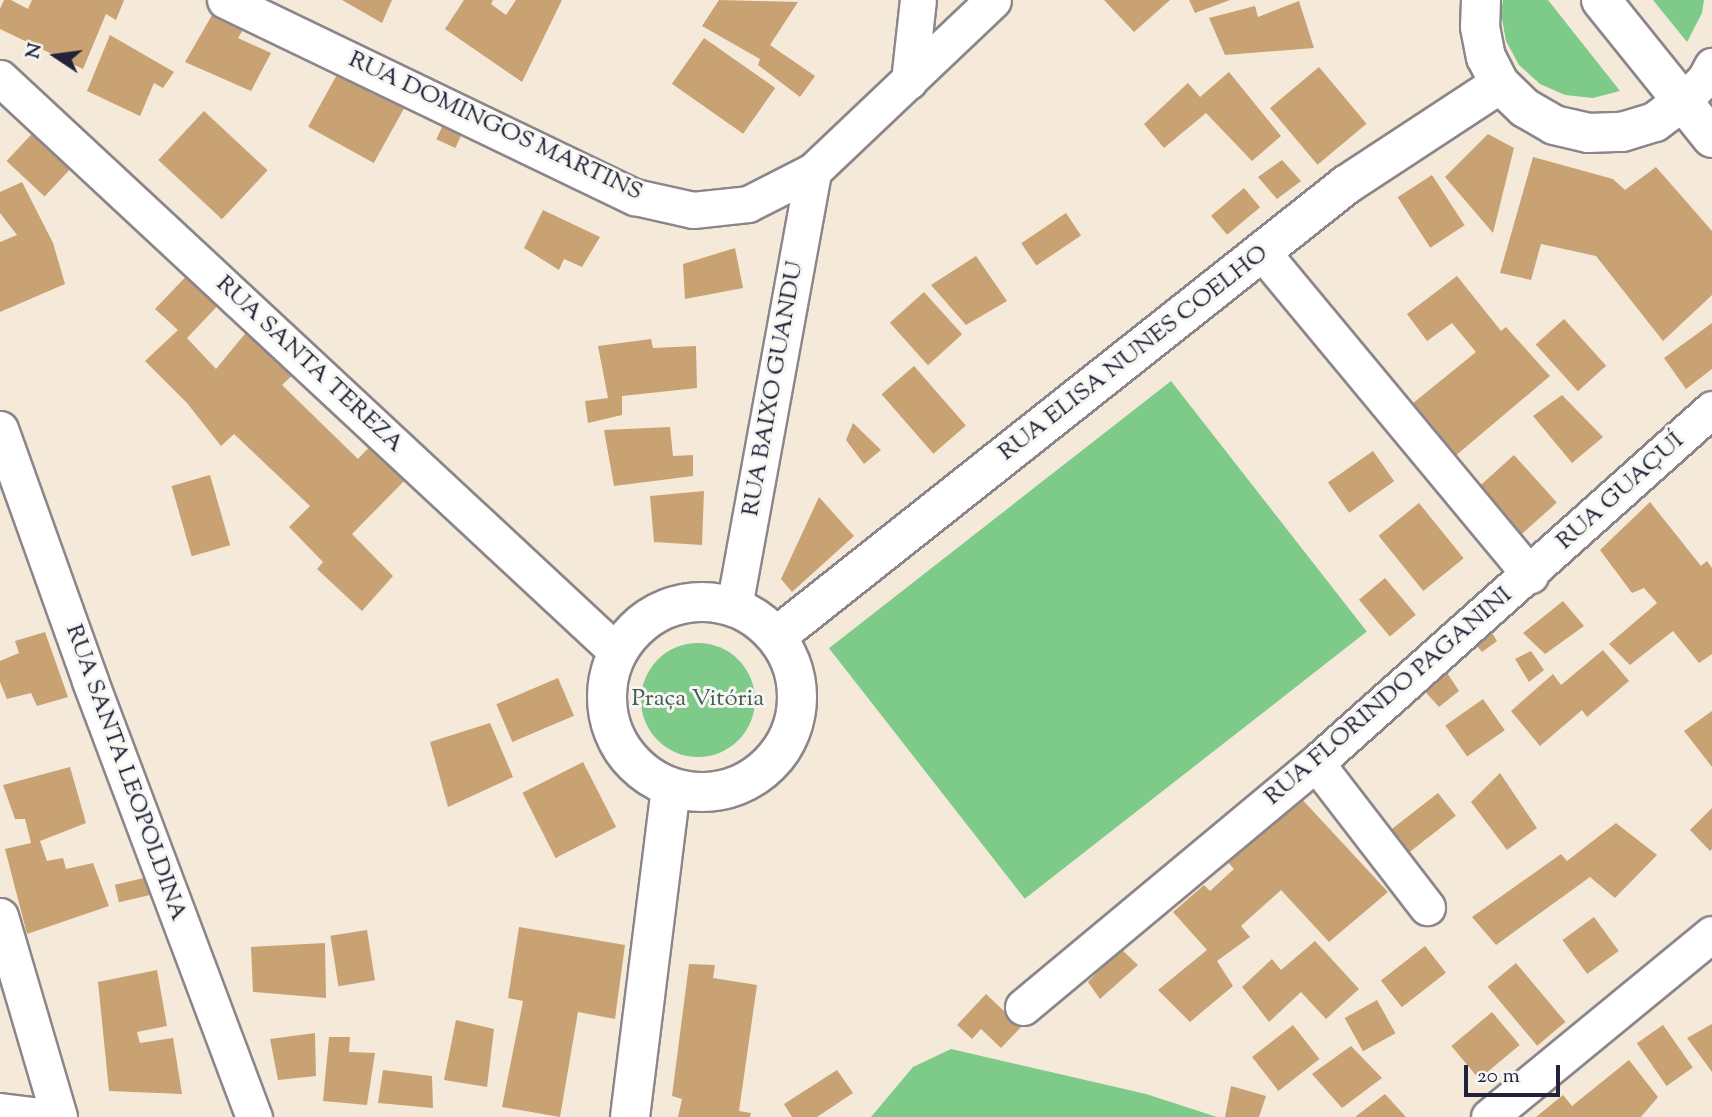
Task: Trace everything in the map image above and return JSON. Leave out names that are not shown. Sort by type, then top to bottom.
[{"type":"street","name":"RUA DOMINGOS MARTINS","points":[[225,0],[635,197],[693,210],[748,204],[813,171],[993,0]]},
{"type":"street","points":[[909,81],[918,0]]},
{"type":"street","points":[[1481,0],[1480,27],[1486,57],[1500,84],[1525,108],[1554,125],[1588,133],[1622,132],[1655,122],[1682,102],[1705,79],[1712,66]]},
{"type":"street","points":[[1601,0],[1712,138]]},
{"type":"street","name":"RUA SANTA TEREZA","points":[[0,78],[618,653]]},
{"type":"street","name":"RUA ELISA NUNES COELHO","points":[[777,636],[1346,185],[1500,84]]},
{"type":"street","name":"RUA BAIXO GUANDU","points":[[734,607],[813,171]]},
{"type":"street","name":"RUA FLORINDO PAGANINI","points":[[1023,1007],[1316,763],[1530,575],[1262,252]]},
{"type":"street","name":"RUA GUAÇUÍ","points":[[1530,575],[1712,409]]},
{"type":"street","name":"RUA SANTA LEOPOLDINA","points":[[0,429],[90,681],[254,1117]]},
{"type":"street","points":[[689,602],[724,603],[734,607],[763,623],[777,636],[792,662],[797,691],[795,721],[783,748],[764,771],[735,787],[703,793],[671,788],[642,772],[621,747],[609,717],[608,684],[618,653],[636,629],[660,611],[689,602]]},
{"type":"street","points":[[1316,763],[1427,907]]},
{"type":"street","points":[[630,1117],[671,788]]},
{"type":"street","points":[[0,916],[59,1117]]},
{"type":"street","points":[[1489,1117],[1712,934]]},
{"type":"street","points":[[0,1111],[47,1117]]},
{"type":"green space","points":[[1503,0],[1548,0],[1620,91],[1593,98],[1565,95],[1540,84],[1519,65],[1506,41],[1501,13]]},
{"type":"green space","points":[[1653,0],[1704,0],[1702,13],[1687,42]]},
{"type":"green space","points":[[1171,381],[1367,632],[1025,899],[829,648]]},
{"type":"green space","name":"Praça Vitória","points":[[698,643],[720,647],[739,659],[751,678],[755,700],[751,722],[739,741],[720,753],[698,757],[676,753],[657,741],[645,722],[641,700],[645,678],[657,659],[676,647]]},
{"type":"green space","points":[[951,1049],[1146,1094],[1217,1117],[871,1117],[913,1067]]},
{"type":"building","points":[[4,0],[11,0],[28,9],[32,0],[124,0],[116,20],[106,14],[83,69],[0,29],[0,9]]},
{"type":"building","points":[[342,0],[392,0],[382,23]]},
{"type":"building","points":[[464,0],[493,0],[491,4],[506,15],[516,0],[562,0],[522,82],[445,29]]},
{"type":"building","points":[[719,0],[798,2],[770,45],[815,76],[800,97],[758,65],[760,59],[702,26]]},
{"type":"building","points":[[1104,0],[1170,0],[1134,32]]},
{"type":"building","points":[[1189,0],[1230,0],[1195,13]]},
{"type":"building","points":[[1299,1],[1314,48],[1225,55],[1209,18],[1255,6],[1258,17]]},
{"type":"building","points":[[215,10],[246,25],[238,38],[271,53],[251,91],[185,62]]},
{"type":"building","points":[[110,35],[174,72],[163,88],[154,83],[140,116],[87,91]]},
{"type":"building","points":[[704,38],[775,88],[743,134],[672,84]]},
{"type":"building","points":[[344,62],[410,98],[374,163],[308,127]]},
{"type":"building","points":[[1319,67],[1367,124],[1318,165],[1270,108]]},
{"type":"building","points":[[1229,72],[1281,136],[1252,161],[1206,113],[1164,148],[1144,124],[1188,83],[1200,97]]},
{"type":"building","points":[[204,111],[268,170],[222,219],[158,160]]},
{"type":"building","points":[[449,112],[468,121],[455,148],[436,139]]},
{"type":"building","points":[[42,123],[80,158],[45,196],[7,161]]},
{"type":"building","points":[[1488,134],[1514,148],[1493,233],[1445,177]]},
{"type":"building","points":[[1533,157],[1613,179],[1625,190],[1656,167],[1712,231],[1712,295],[1663,341],[1596,256],[1541,244],[1531,280],[1500,273]]},
{"type":"building","points":[[1282,160],[1301,181],[1277,199],[1258,177]]},
{"type":"building","points":[[1432,175],[1465,225],[1430,248],[1398,197]]},
{"type":"building","points":[[22,182],[53,243],[65,284],[0,312],[0,242],[17,235],[0,213],[0,192]]},
{"type":"building","points":[[1244,188],[1260,207],[1227,235],[1211,216]]},
{"type":"building","points":[[543,210],[600,237],[582,267],[564,259],[559,270],[524,248]]},
{"type":"building","points":[[1066,213],[1081,235],[1036,266],[1021,243]]},
{"type":"building","points":[[735,248],[743,288],[685,299],[683,264]]},
{"type":"building","points":[[976,256],[1007,301],[966,325],[931,285]]},
{"type":"building","points":[[194,268],[224,299],[187,338],[216,369],[253,324],[299,369],[282,385],[358,459],[376,440],[411,474],[352,534],[393,576],[362,611],[317,569],[323,562],[289,527],[310,506],[234,434],[221,446],[187,403],[145,361],[178,330],[155,309]]},
{"type":"building","points":[[1457,276],[1501,331],[1506,327],[1550,376],[1454,457],[1412,404],[1476,352],[1452,323],[1427,341],[1407,314]]},
{"type":"building","points":[[924,292],[962,334],[928,365],[890,323]]},
{"type":"building","points":[[1564,319],[1606,366],[1578,391],[1536,344]]},
{"type":"building","points":[[1712,323],[1712,369],[1686,389],[1664,358]]},
{"type":"building","points":[[651,339],[653,348],[696,346],[697,388],[622,396],[622,415],[588,423],[585,401],[608,398],[598,346]]},
{"type":"building","points":[[914,366],[966,426],[933,454],[882,394]]},
{"type":"building","points":[[1562,395],[1603,437],[1572,463],[1533,416]]},
{"type":"building","points":[[853,423],[881,450],[864,464],[846,440]]},
{"type":"building","points":[[670,427],[673,456],[693,455],[693,476],[614,486],[604,430]]},
{"type":"building","points":[[1373,451],[1394,481],[1349,513],[1328,483]]},
{"type":"building","points":[[1514,455],[1557,503],[1520,536],[1477,488]]},
{"type":"building","points":[[210,475],[230,545],[192,556],[172,486]]},
{"type":"building","points":[[704,491],[702,545],[654,542],[650,496]]},
{"type":"building","points":[[819,497],[854,536],[792,592],[781,579]]},
{"type":"building","points":[[1650,502],[1701,566],[1707,561],[1712,568],[1712,654],[1699,663],[1673,631],[1630,665],[1609,644],[1657,603],[1644,588],[1632,593],[1600,550]]},
{"type":"building","points":[[1419,503],[1464,558],[1423,591],[1379,536]]},
{"type":"building","points":[[1385,578],[1416,615],[1390,637],[1359,600]]},
{"type":"building","points":[[1563,601],[1584,626],[1545,654],[1523,633]]},
{"type":"building","points":[[1488,626],[1497,641],[1482,652],[1473,641]]},
{"type":"building","points":[[45,632],[68,697],[37,706],[31,693],[7,699],[0,682],[0,661],[19,653],[15,641]]},
{"type":"building","points":[[1603,650],[1629,681],[1587,717],[1582,710],[1540,746],[1511,711],[1553,674],[1561,685]]},
{"type":"building","points":[[1531,651],[1544,670],[1529,682],[1515,659]]},
{"type":"building","points":[[1444,668],[1459,691],[1439,707],[1420,686]]},
{"type":"building","points":[[558,678],[574,716],[512,742],[496,704]]},
{"type":"building","points":[[1483,699],[1505,730],[1467,757],[1445,725]]},
{"type":"building","points":[[1712,711],[1712,767],[1684,731]]},
{"type":"building","points":[[490,723],[513,777],[448,807],[430,742]]},
{"type":"building","points":[[583,762],[616,827],[556,858],[522,793]]},
{"type":"building","points":[[70,767],[86,823],[40,841],[47,861],[63,858],[66,869],[93,863],[109,906],[27,934],[5,849],[31,843],[25,819],[15,819],[3,785]]},
{"type":"building","points":[[1500,773],[1537,828],[1507,850],[1471,802]]},
{"type":"building","points":[[1438,793],[1456,816],[1408,853],[1390,831]]},
{"type":"building","points":[[1299,796],[1388,892],[1329,942],[1281,890],[1241,926],[1250,937],[1217,961],[1233,986],[1190,1022],[1158,990],[1207,950],[1173,912],[1204,885],[1210,891],[1234,869],[1225,859]]},
{"type":"building","points":[[1712,808],[1712,849],[1710,851],[1690,830]]},
{"type":"building","points":[[1616,823],[1657,855],[1615,898],[1590,877],[1496,945],[1472,917],[1561,854],[1567,861]]},
{"type":"building","points":[[148,877],[152,895],[119,902],[115,885]]},
{"type":"building","points":[[1594,917],[1619,951],[1587,974],[1562,940]]},
{"type":"building","points":[[519,927],[625,945],[615,1019],[578,1012],[560,1117],[502,1107],[523,1001],[508,998]]},
{"type":"building","points":[[367,930],[375,980],[338,986],[330,936]]},
{"type":"building","points":[[1315,941],[1359,989],[1326,1019],[1301,992],[1269,1022],[1242,987],[1272,959],[1281,970]]},
{"type":"building","points":[[325,943],[326,998],[253,992],[251,947]]},
{"type":"building","points":[[1425,946],[1446,973],[1402,1007],[1381,980]]},
{"type":"building","points":[[1120,948],[1138,965],[1100,999],[1088,982]]},
{"type":"building","points":[[1516,963],[1565,1022],[1537,1046],[1488,987]]},
{"type":"building","points":[[689,964],[715,965],[713,978],[757,985],[739,1111],[751,1113],[750,1117],[678,1117],[682,1099],[672,1096]]},
{"type":"building","points":[[157,970],[167,1026],[137,1032],[140,1043],[173,1038],[182,1094],[109,1091],[98,982]]},
{"type":"building","points":[[986,994],[1021,1027],[1001,1048],[981,1029],[972,1039],[957,1025]]},
{"type":"building","points":[[1377,1000],[1395,1033],[1363,1051],[1345,1018]]},
{"type":"building","points":[[1492,1012],[1520,1045],[1479,1079],[1451,1046]]},
{"type":"building","points":[[456,1020],[494,1029],[487,1087],[444,1080]]},
{"type":"building","points":[[1712,1024],[1712,1072],[1687,1038]]},
{"type":"building","points":[[1293,1025],[1319,1059],[1278,1091],[1252,1057]]},
{"type":"building","points":[[1663,1025],[1693,1068],[1667,1086],[1637,1043]]},
{"type":"building","points":[[315,1033],[316,1076],[278,1080],[270,1039]]},
{"type":"building","points":[[329,1037],[350,1037],[349,1052],[375,1053],[367,1105],[323,1101]]},
{"type":"building","points":[[1351,1046],[1382,1078],[1342,1108],[1312,1074]]},
{"type":"building","points":[[1629,1060],[1658,1097],[1641,1117],[1536,1117],[1563,1095],[1572,1106]]},
{"type":"building","points":[[383,1070],[432,1076],[433,1108],[378,1103]]},
{"type":"building","points":[[837,1070],[853,1093],[817,1117],[792,1117],[784,1104]]},
{"type":"building","points":[[1231,1086],[1266,1096],[1259,1117],[1225,1117]]},
{"type":"building","points":[[1385,1094],[1406,1117],[1355,1117]]}]
